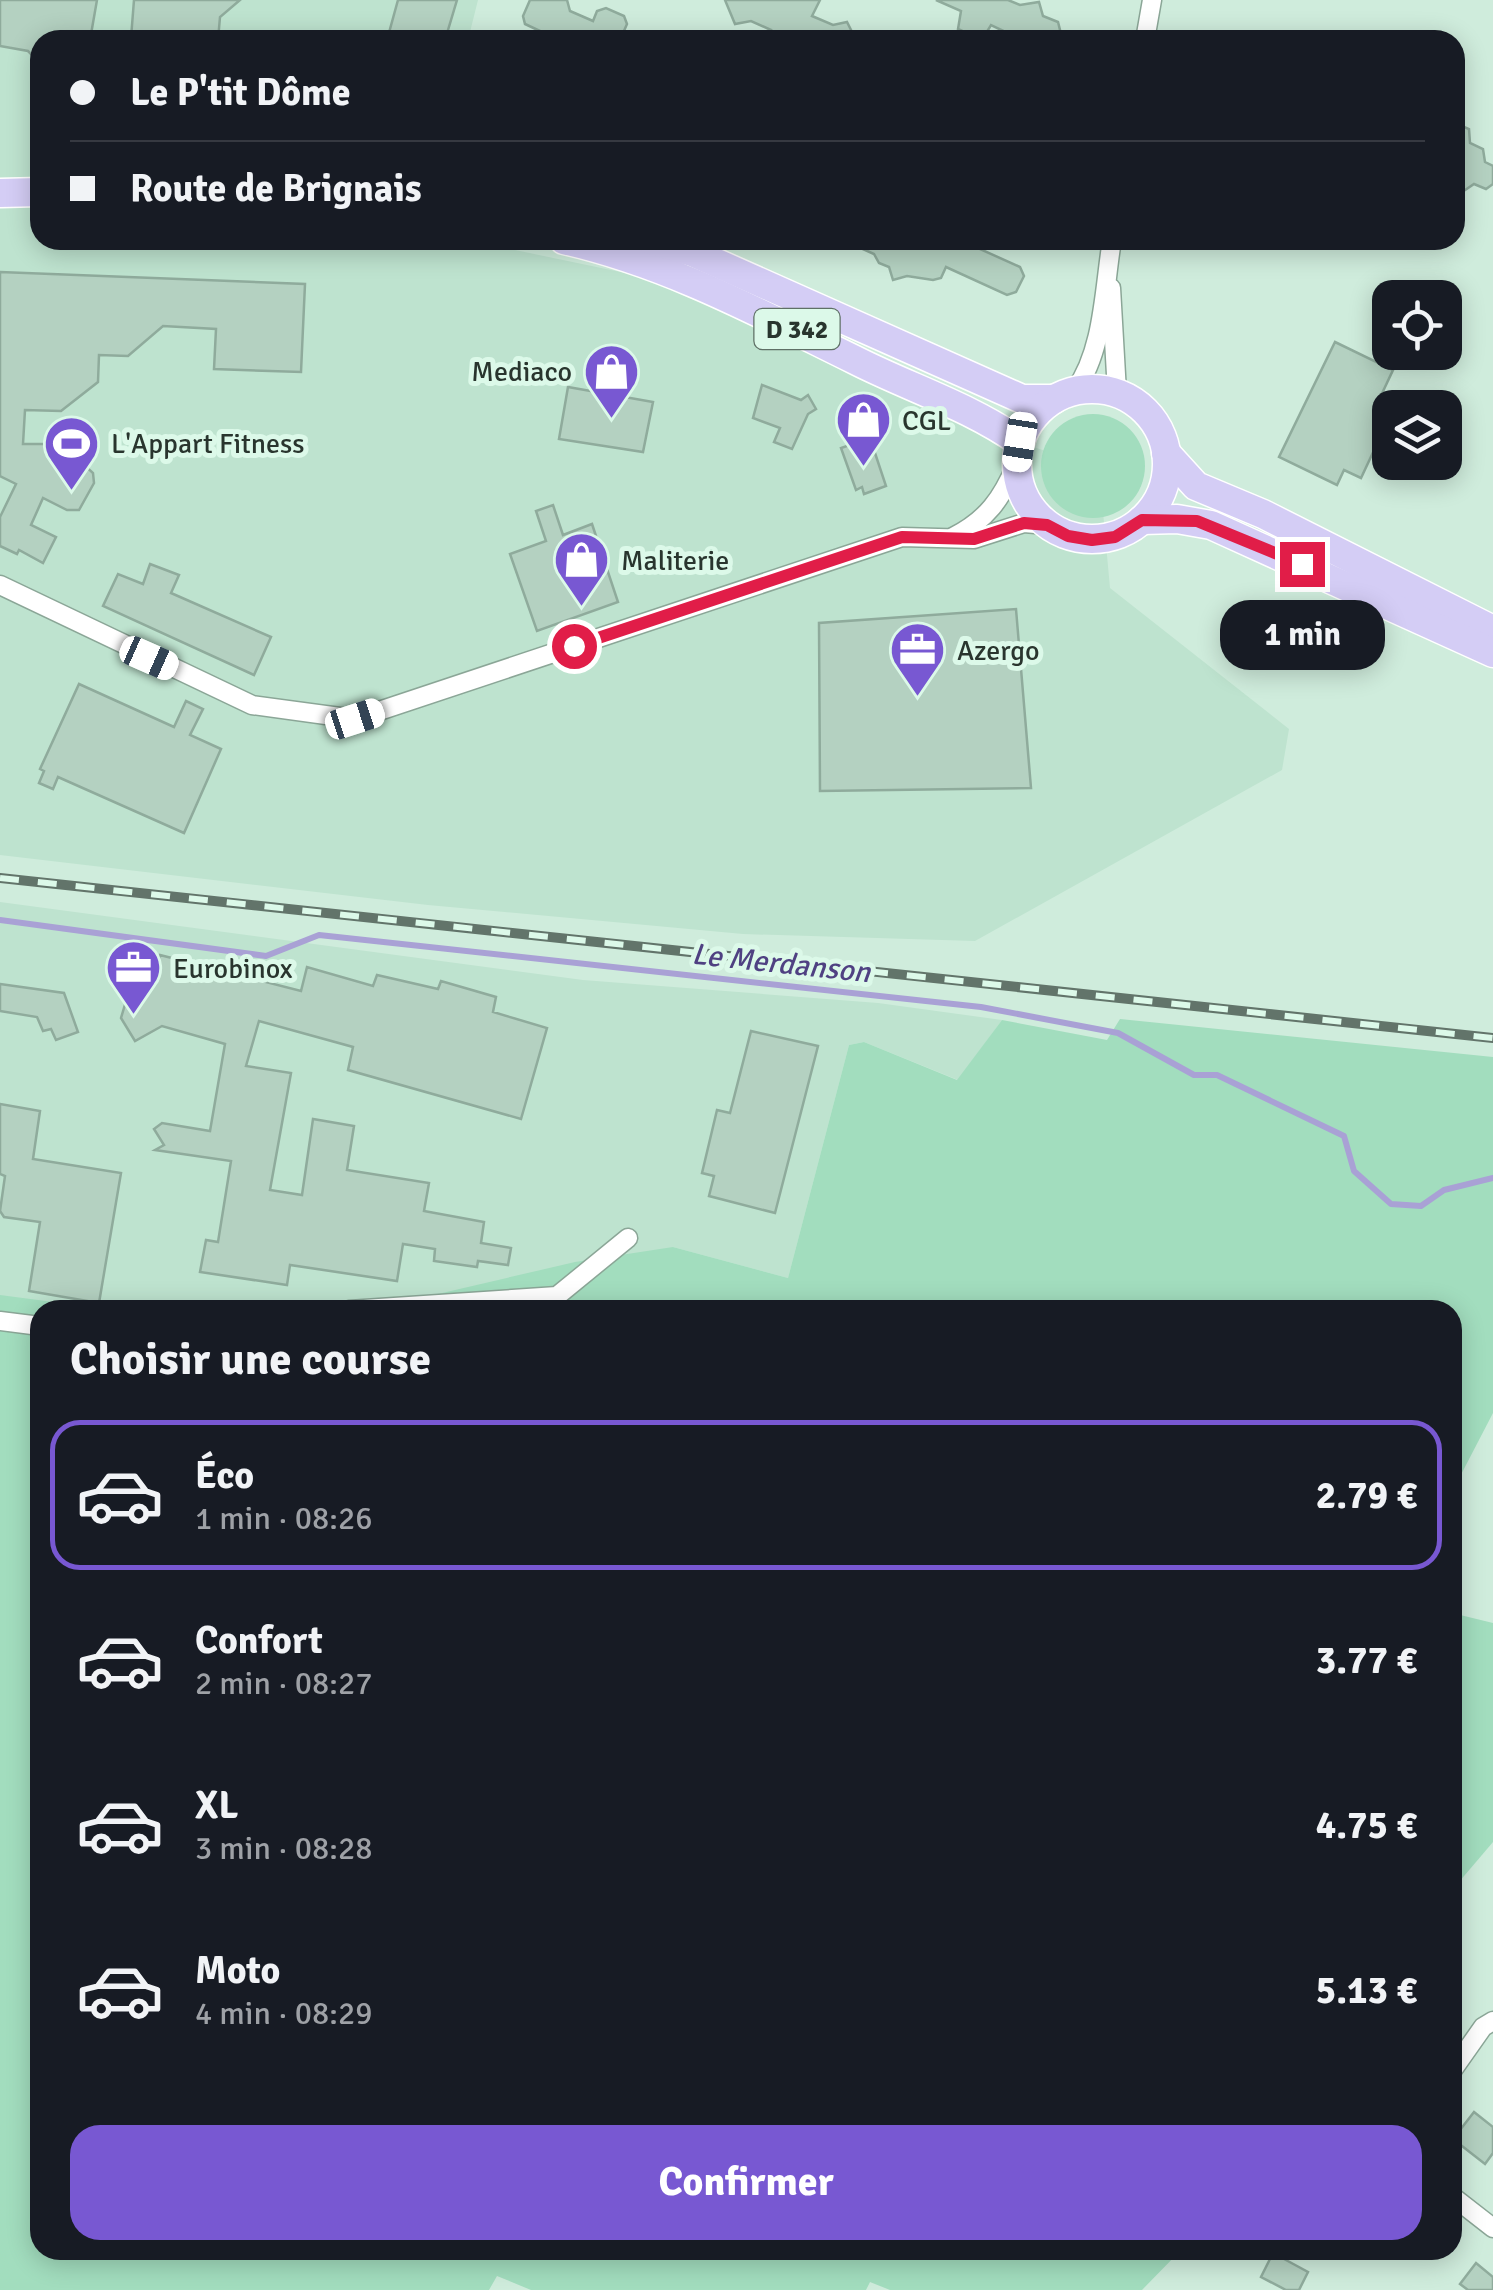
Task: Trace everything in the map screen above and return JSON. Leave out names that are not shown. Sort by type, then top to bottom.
[{"type":"main road","points":[[0,194],[30,192]]},
{"type":"main road","name":"D 342","points":[[597,250],[684,276],[789,324],[854,360],[988,419],[1018,453]]},
{"type":"main road","name":"D 342","points":[[685,250],[1022,399],[1064,394]]},
{"type":"main road","points":[[1096,388],[1116,392],[1139,404],[1156,423],[1166,453],[1163,492],[1142,520],[1115,537],[1092,540],[1068,536],[1047,525],[1025,498],[1018,453],[1039,410],[1064,394],[1096,388]]},
{"type":"main road","points":[[1166,453],[1196,486],[1263,514],[1493,630]]},
{"type":"main road","points":[[1142,520],[1177,519],[1211,525],[1493,653]]},
{"type":"street","points":[[1147,30],[1152,0]]},
{"type":"street","points":[[1064,394],[1086,374],[1109,250]]},
{"type":"street","points":[[1110,250],[1116,392]]},
{"type":"street","points":[[953,537],[986,516],[1004,494],[1018,453]]},
{"type":"street","points":[[0,586],[252,704],[355,719],[902,537],[974,539],[1024,523],[1047,525]]},
{"type":"street","points":[[498,1300],[557,1296],[628,1238]]},
{"type":"street","points":[[0,1320],[30,1324]]},
{"type":"street","points":[[1462,2057],[1493,2020]]},
{"type":"street","points":[[1462,2204],[1493,2228]]},
{"type":"shaded area","points":[[0,0],[478,0],[470,30],[30,30],[30,250],[515,250],[654,279],[949,420],[1099,468],[1110,588],[1289,729],[1282,770],[975,941],[743,934],[428,905],[0,855]]},
{"type":"shaded area","points":[[1093,414],[1113,418],[1130,429],[1141,446],[1145,466],[1141,486],[1130,503],[1113,514],[1093,518],[1073,514],[1056,503],[1045,486],[1041,466],[1045,446],[1056,429],[1073,418]]},
{"type":"shaded area","points":[[0,902],[583,980],[878,1003],[1002,1020],[958,1080],[864,1042],[849,1045],[788,1278],[673,1247],[594,1300],[30,1300],[0,1297]]},
{"type":"shaded area","points":[[1120,1019],[1493,1057],[1493,1413],[1462,1473],[1462,1300],[412,1300],[575,1262],[673,1247],[788,1278],[849,1045],[864,1042],[957,1080],[1002,1020],[1107,1040]]},
{"type":"shaded area","points":[[0,1295],[38,1300],[30,1300],[30,2260],[1171,2260],[1142,2290],[890,2290],[870,2282],[866,2290],[531,2290],[497,2276],[489,2290],[0,2290]]},
{"type":"shaded area","points":[[1462,1615],[1493,1623],[1493,1842],[1462,1878]]},
{"type":"building","points":[[0,0],[97,0],[92,30],[30,30],[30,53],[0,46]]},
{"type":"building","points":[[134,0],[240,0],[220,17],[219,30],[132,30]]},
{"type":"building","points":[[398,0],[457,0],[448,30],[390,30]]},
{"type":"building","points":[[530,0],[567,0],[570,11],[593,21],[597,11],[606,8],[624,16],[627,24],[624,30],[538,30],[525,24],[523,16]]},
{"type":"building","points":[[725,0],[820,0],[812,16],[833,25],[847,22],[851,30],[771,30],[751,21],[735,24]]},
{"type":"building","points":[[936,0],[1008,0],[1020,5],[1039,2],[1043,16],[1058,22],[1060,30],[1002,30],[991,25],[988,30],[960,30],[961,11]]},
{"type":"building","points":[[1465,127],[1469,129],[1470,143],[1483,149],[1485,162],[1493,166],[1493,184],[1486,189],[1474,184],[1465,190]]},
{"type":"building","points":[[865,250],[982,250],[1020,267],[1024,276],[1016,292],[1007,295],[946,267],[941,278],[933,280],[907,276],[893,280],[889,267],[879,263],[874,254]]},
{"type":"building","points":[[0,272],[305,284],[301,372],[214,369],[216,329],[163,326],[128,356],[99,355],[98,382],[61,411],[25,410],[23,444],[62,444],[93,473],[94,483],[79,510],[67,510],[43,498],[31,525],[56,537],[43,563],[19,550],[17,554],[0,546],[0,517],[16,484],[0,476]]},
{"type":"building","points":[[1335,342],[1372,360],[1372,370],[1393,370],[1384,390],[1372,390],[1372,455],[1361,478],[1344,470],[1337,485],[1279,457]]},
{"type":"building","points":[[762,385],[801,400],[808,395],[816,409],[808,414],[792,449],[774,442],[780,428],[753,418]]},
{"type":"building","points":[[568,387],[653,402],[643,452],[559,439]]},
{"type":"building","points":[[870,438],[886,486],[864,494],[862,487],[856,490],[841,448]]},
{"type":"building","points":[[553,505],[563,535],[592,524],[618,602],[537,631],[510,554],[546,541],[536,511]]},
{"type":"building","points":[[150,564],[179,575],[171,593],[271,637],[254,675],[103,606],[118,574],[143,584]]},
{"type":"building","points":[[1016,609],[1031,788],[820,791],[819,623]]},
{"type":"building","points":[[79,684],[174,727],[186,701],[203,709],[190,735],[221,749],[184,833],[58,777],[53,789],[39,783],[44,771],[40,769]]},
{"type":"building","points":[[160,955],[301,991],[307,967],[373,986],[377,975],[438,989],[441,981],[496,997],[493,1012],[547,1028],[521,1119],[348,1070],[353,1047],[259,1021],[246,1066],[291,1073],[270,1190],[302,1195],[313,1119],[354,1126],[347,1170],[429,1183],[424,1211],[484,1222],[481,1243],[511,1248],[508,1265],[478,1261],[477,1267],[434,1261],[435,1249],[403,1244],[397,1281],[290,1265],[287,1285],[200,1272],[206,1240],[218,1242],[231,1161],[155,1150],[164,1145],[154,1129],[162,1123],[210,1131],[225,1044],[162,1026],[135,1041],[121,1018],[132,981],[149,987]]},
{"type":"building","points":[[0,984],[64,993],[78,1032],[56,1040],[51,1029],[43,1031],[37,1017],[0,1011]]},
{"type":"building","points":[[751,1031],[818,1046],[775,1213],[709,1196],[714,1176],[702,1173],[717,1110],[730,1113]]},
{"type":"building","points":[[0,1104],[40,1111],[33,1159],[121,1173],[100,1300],[29,1291],[40,1222],[4,1217],[0,1211],[5,1176],[0,1174]]},
{"type":"building","points":[[1474,2112],[1493,2127],[1493,2153],[1485,2164],[1462,2146],[1462,2127]]},
{"type":"building","points":[[1270,2260],[1286,2260],[1308,2272],[1299,2290],[1286,2290],[1261,2277]]},
{"type":"building","points":[[1476,2263],[1493,2277],[1493,2290],[1468,2290],[1460,2284]]},
{"type":"waterway","name":"Le Merdanson","points":[[0,920],[266,956],[319,935],[981,1007],[1118,1033],[1194,1075],[1217,1075],[1344,1136],[1354,1171],[1391,1204],[1421,1206],[1444,1190],[1493,1178]]},
{"type":"railway","points":[[0,878],[1493,1038]]},
{"type":"place","name":"Mediaco","points":[[611,420]]},
{"type":"place","name":"CGL","points":[[863,469]]},
{"type":"place","name":"L'Appart Fitness","points":[[72,492]]},
{"type":"place","name":"Maliterie","points":[[582,609]]},
{"type":"place","name":"Azergo","points":[[918,699]]},
{"type":"place","name":"Eurobinox","points":[[134,1017]]},
{"type":"route","points":[[574,646],[902,537],[974,539],[1024,523],[1047,525],[1068,536],[1092,540],[1115,537],[1142,520],[1197,521],[1302,564]]}]
